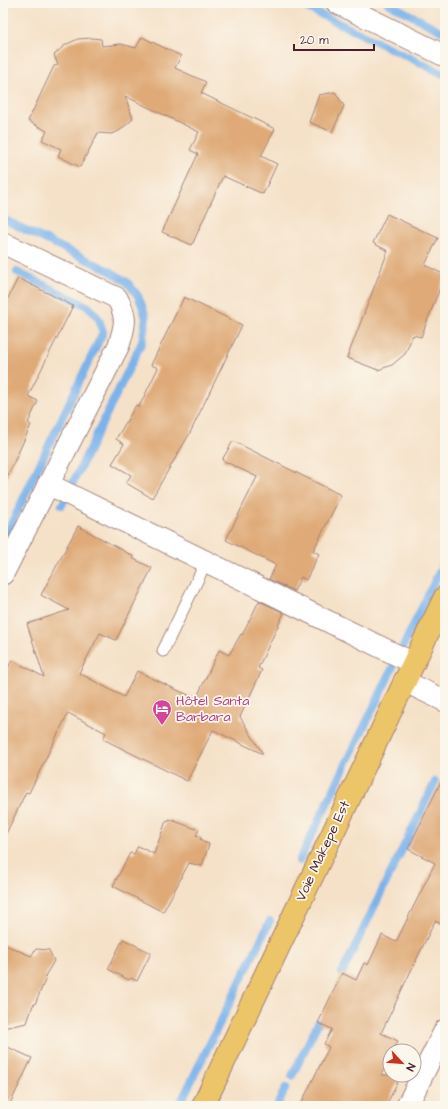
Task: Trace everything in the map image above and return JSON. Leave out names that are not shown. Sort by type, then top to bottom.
[{"type":"main road","name":"Voie Makepe Est","points":[[203,1106],[408,672],[445,597]]},
{"type":"street","points":[[337,3],[445,56]]},
{"type":"street","points":[[3,243],[117,298],[124,310],[126,324],[119,345],[3,574]]},
{"type":"street","points":[[48,484],[206,562],[408,672],[445,701]]},
{"type":"street","points":[[407,1106],[445,1030]]},
{"type":"lane","points":[[163,651],[206,562]]},
{"type":"building","points":[[142,37],[181,56],[175,68],[206,82],[201,93],[275,129],[261,156],[277,164],[263,194],[223,176],[192,245],[162,232],[198,154],[190,150],[199,132],[125,96],[133,119],[119,131],[111,134],[98,133],[80,167],[58,156],[61,149],[42,140],[47,131],[28,121],[54,66],[58,65],[54,55],[65,45],[78,39],[92,38],[101,39],[102,46],[121,44],[136,48]]},
{"type":"building","points":[[335,92],[344,106],[332,132],[309,122],[319,95]]},
{"type":"building","points":[[387,214],[438,238],[425,265],[445,275],[421,337],[413,335],[405,354],[392,365],[378,370],[347,358],[388,251],[373,243]]},
{"type":"building","points":[[18,278],[73,306],[28,396],[38,401],[28,423],[31,425],[3,486],[3,308]]},
{"type":"building","points":[[184,297],[242,325],[190,433],[152,498],[126,483],[131,475],[112,464],[124,444],[116,439],[136,405],[139,407],[158,368],[151,365]]},
{"type":"building","points":[[233,441],[341,495],[313,551],[319,554],[306,580],[301,577],[294,591],[269,579],[276,565],[226,540],[257,477],[222,460]]},
{"type":"building","points":[[78,526],[152,568],[116,640],[100,633],[79,673],[124,697],[137,671],[196,699],[219,650],[229,655],[241,634],[242,635],[259,601],[284,613],[258,668],[262,670],[240,717],[263,754],[213,730],[187,781],[103,739],[106,733],[68,713],[29,793],[26,792],[3,840],[3,678],[12,660],[44,677],[27,624],[69,610],[41,595]]},
{"type":"building","points":[[445,773],[445,926],[435,921],[381,1033],[398,1041],[397,1043],[382,1043],[382,1083],[397,1083],[386,1106],[300,1106],[329,1047],[324,1044],[332,1029],[318,1023],[342,973],[356,980],[364,963],[368,965],[382,935],[396,942],[435,863],[408,849]]},
{"type":"building","points":[[169,819],[199,830],[196,835],[201,837],[200,839],[203,840],[203,842],[209,844],[202,866],[189,863],[163,912],[113,886],[130,853],[134,854],[138,846],[154,854],[166,821],[168,822]]},
{"type":"building","points":[[123,939],[151,953],[137,981],[131,978],[129,980],[108,969]]},
{"type":"building","points":[[3,944],[31,956],[36,949],[49,950],[54,961],[45,976],[46,978],[35,1004],[33,1005],[27,1023],[3,1028]]},
{"type":"building","points":[[3,1045],[32,1058],[9,1106],[3,1106]]},
{"type":"waterway","points":[[297,3],[445,75]]},
{"type":"waterway","points":[[388,3],[445,33]]},
{"type":"waterway","points":[[3,219],[110,271],[127,282],[138,296],[146,318],[142,342],[62,505]]},
{"type":"waterway","points":[[3,541],[103,332],[99,319],[89,307],[17,272]]},
{"type":"waterway","points":[[299,861],[445,560]]},
{"type":"waterway","points":[[342,973],[435,782]]},
{"type":"waterway","points":[[179,1106],[270,921]]},
{"type":"waterway","points":[[292,1076],[318,1023]]},
{"type":"waterway","points":[[277,1106],[286,1087]]},
{"type":"place","name":"Hôtel Santa Barbara","points":[[162,726]]}]
